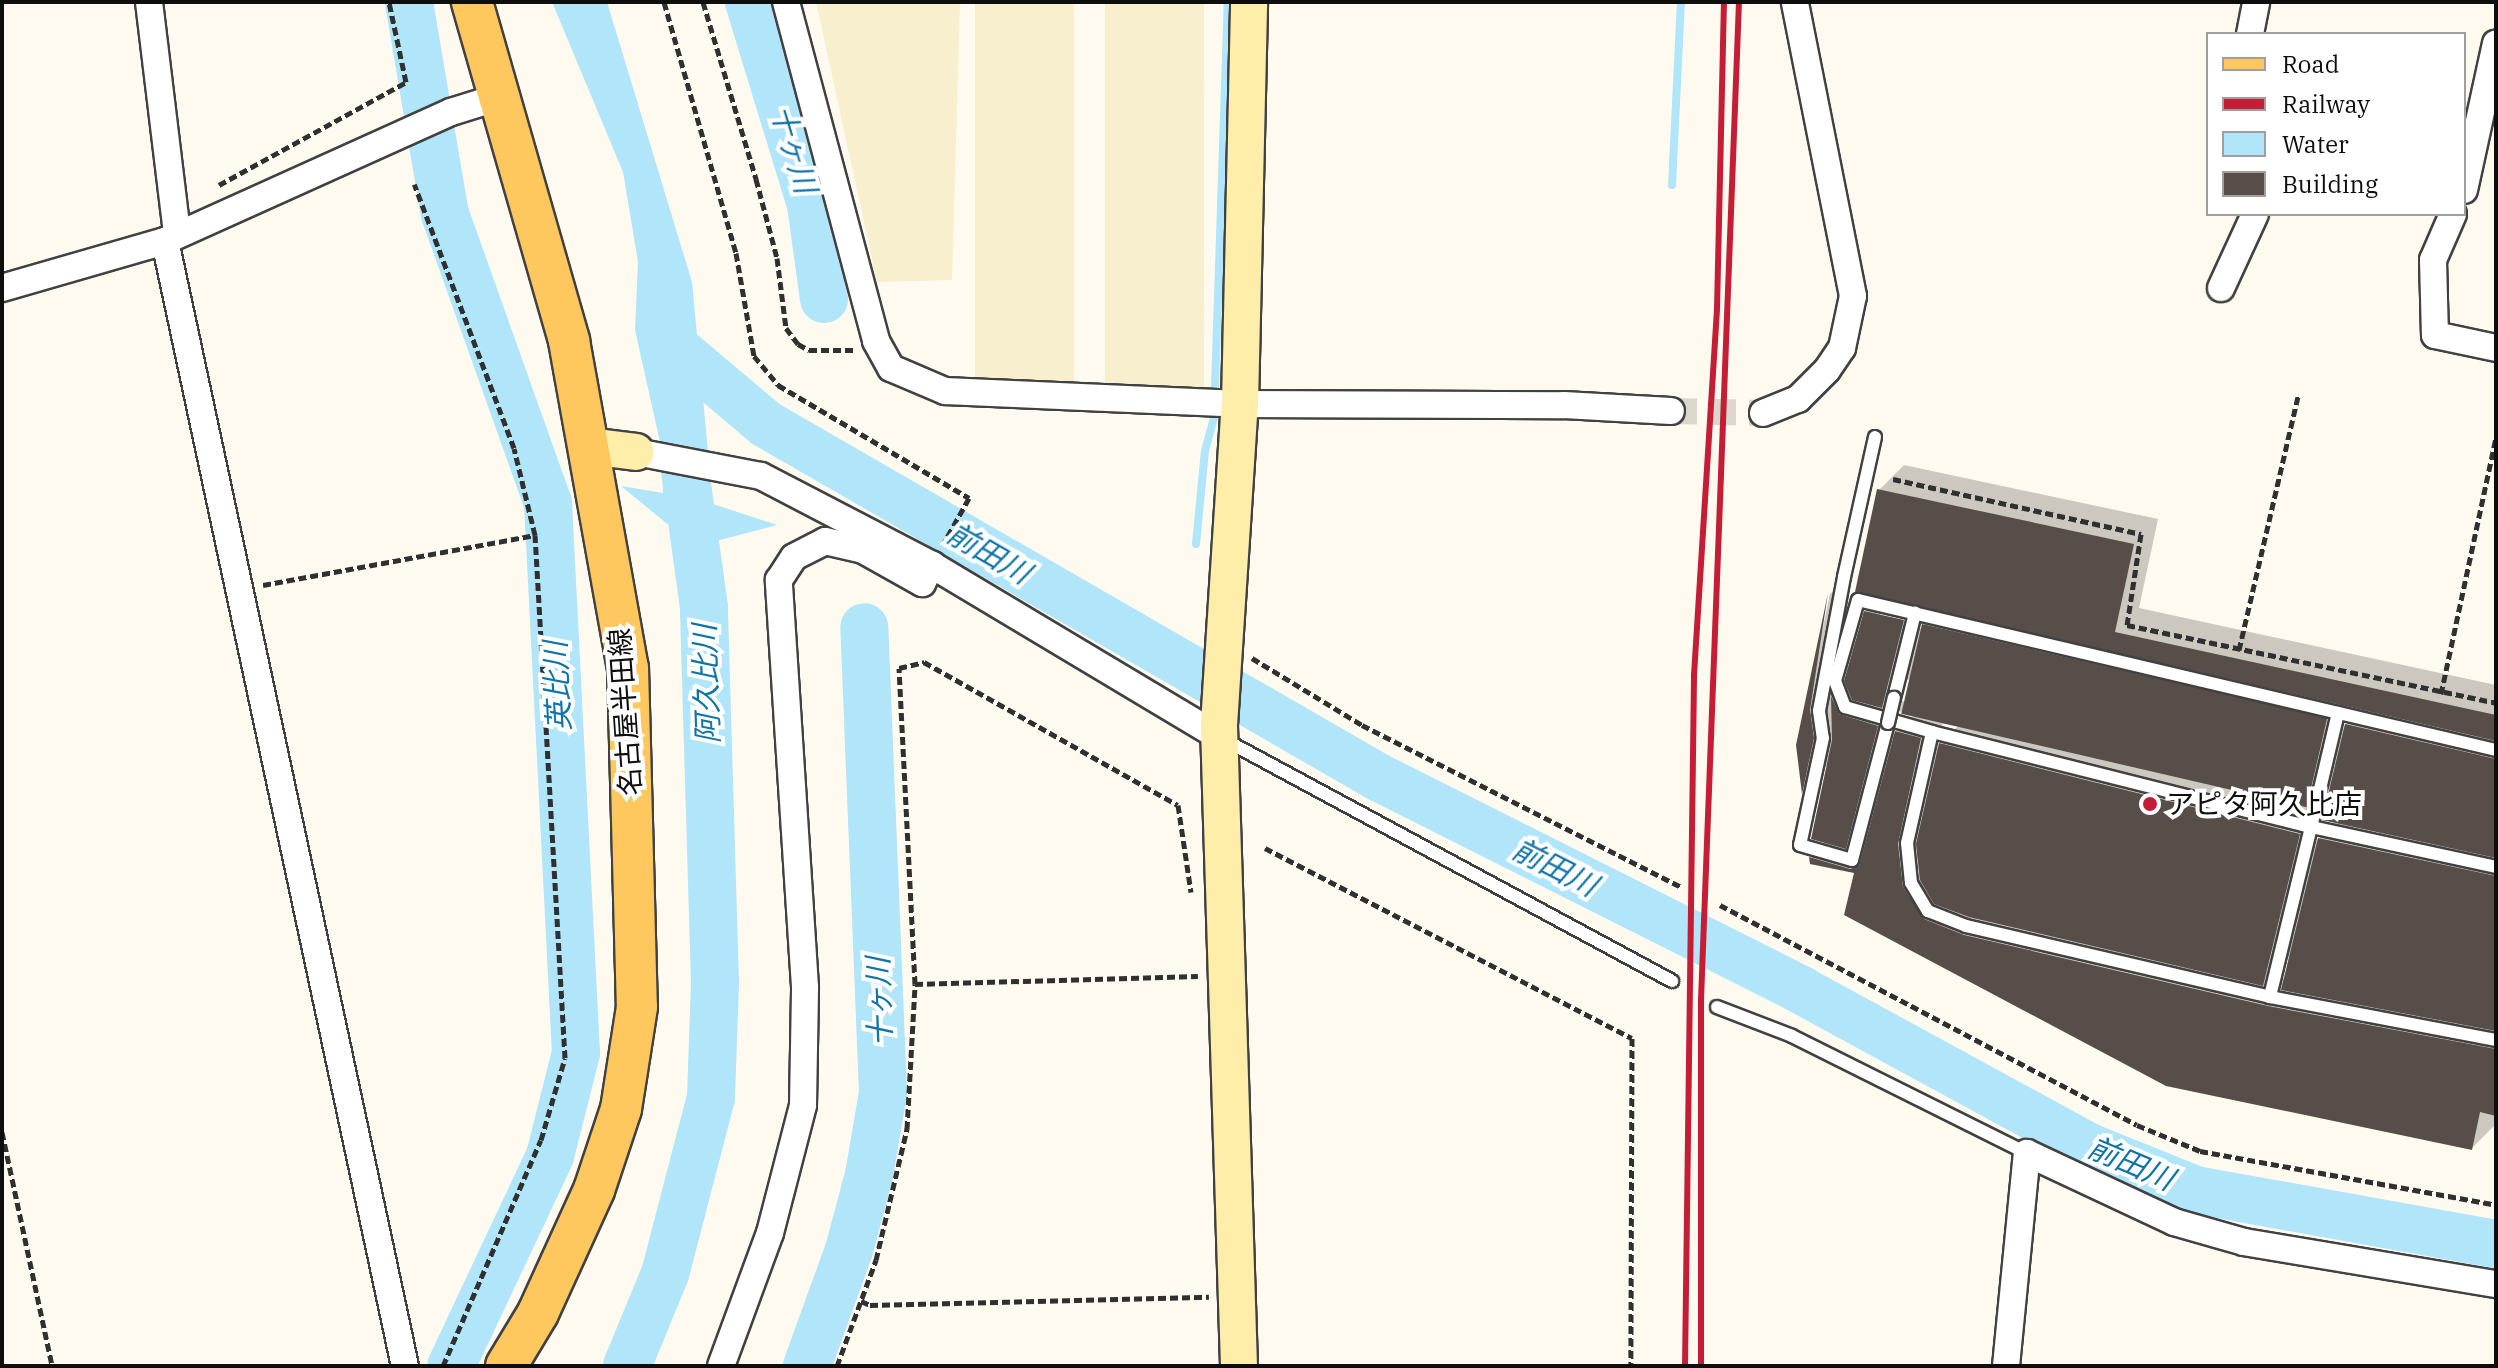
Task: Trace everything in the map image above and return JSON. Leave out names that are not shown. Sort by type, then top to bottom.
[{"type":"main road","name":"名古屋半田線","points":[[472,2],[496,98],[569,341],[628,668],[637,1007],[621,1109],[594,1190],[538,1313],[506,1366]]},
{"type":"street","points":[[149,2],[171,238],[405,1366]]},
{"type":"street","points":[[786,2],[881,350],[891,368],[945,391],[1240,404],[1564,405],[1671,411]]},
{"type":"street","points":[[1239,1366],[1219,731],[1221,644],[1240,404],[1249,2]]},
{"type":"street","points":[[1763,413],[1798,399],[1827,370],[1842,348],[1853,296],[1795,2]]},
{"type":"street","points":[[2250,32],[2256,2]]},
{"type":"street","points":[[2466,167],[2474,74],[2496,43]]},
{"type":"street","points":[[2,288],[171,238],[200,222],[451,112],[496,98]]},
{"type":"street","points":[[2221,288],[2254,216]]},
{"type":"street","points":[[2452,216],[2433,260],[2435,335],[2496,348]]},
{"type":"street","points":[[589,446],[761,476],[932,565],[1219,731]]},
{"type":"street","points":[[721,1366],[770,1233],[803,1105],[805,987],[779,580],[794,557],[825,541],[863,550],[922,583],[932,565]]},
{"type":"street","points":[[2006,1366],[2027,1153],[2174,1222],[2244,1242],[2496,1284]]},
{"type":"lane","points":[[1875,437],[1838,607],[1819,711],[1823,738],[1800,845],[1852,860],[1915,613]]},
{"type":"lane","points":[[2496,750],[1858,600],[1835,681],[1845,707],[1932,732],[2311,827],[2496,867]]},
{"type":"lane","points":[[2270,997],[2338,713]]},
{"type":"lane","points":[[1219,731],[1672,981]]},
{"type":"lane","points":[[1932,732],[1907,843],[1911,883],[1928,911],[1966,926],[2270,997],[2496,1040]]},
{"type":"lane","points":[[1717,1007],[1792,1036],[2027,1153]]},
{"type":"path","points":[[200,222],[201,198],[246,166],[406,82],[389,2]]},
{"type":"path","points":[[664,2],[736,253],[746,329],[754,356],[778,385],[969,498],[932,565]]},
{"type":"path","points":[[703,2],[760,192],[786,328],[809,350],[881,350]]},
{"type":"path","points":[[414,184],[514,448],[535,535],[565,1058],[541,1140],[443,1366]]},
{"type":"path","points":[[2239,650],[2298,396]]},
{"type":"path","points":[[2441,694],[2496,438]]},
{"type":"path","points":[[1893,479],[2141,534],[2127,625],[2441,694],[2496,703]]},
{"type":"path","points":[[242,589],[535,535]]},
{"type":"path","points":[[1221,644],[1362,725],[1681,887]]},
{"type":"path","points":[[837,1366],[861,1301],[907,1129],[915,984],[899,668],[924,662],[1178,805],[1192,898]]},
{"type":"path","points":[[1265,848],[1632,1038],[1631,1366]]},
{"type":"path","points":[[1720,905],[2137,1125],[2200,1151],[2496,1205]]},
{"type":"path","points":[[915,984],[1202,976],[1201,961]]},
{"type":"path","points":[[2,1132],[52,1366]]},
{"type":"path","points":[[861,1301],[870,1305],[1238,1296]]},
{"type":"shaded area","points":[[816,2],[960,2],[952,280],[877,282]]},
{"type":"shaded area","points":[[975,2],[1074,2],[1074,383],[975,383]]},
{"type":"shaded area","points":[[1105,2],[1204,2],[1204,388],[1105,388]]},
{"type":"water","points":[[552,2],[607,2],[692,282],[713,504],[777,525],[720,540],[677,532],[621,486],[663,493],[662,451],[635,330],[638,262],[623,172]]},
{"type":"building","points":[[1877,489],[2134,544],[2115,632],[2496,715],[2496,741],[1855,592]]},
{"type":"building","points":[[1828,593],[1810,710],[1814,738],[1802,794],[1796,745]]},
{"type":"building","points":[[1864,611],[1904,620],[1882,708],[1852,700],[1844,681]]},
{"type":"building","points":[[1922,624],[2327,718],[2307,807],[1901,714]]},
{"type":"building","points":[[1831,696],[1839,714],[1878,726],[1846,849],[1811,839],[1832,740]]},
{"type":"building","points":[[2345,724],[2496,759],[2496,858],[2322,820]]},
{"type":"building","points":[[1895,731],[1921,738],[1898,844],[1903,887],[1924,919],[1964,935],[2268,1006],[2496,1049],[2496,1116],[2480,1112],[2472,1150],[2166,1086],[1844,915],[1854,873],[1810,864],[1809,857],[1850,869],[1859,866]]},
{"type":"building","points":[[1939,743],[2300,834],[2263,986],[1969,917],[1934,904],[1920,880],[1916,844]]},
{"type":"building","points":[[2318,838],[2496,876],[2496,1031],[2281,990]]},
{"type":"waterway","name":"英比川","points":[[409,2],[445,214],[548,503],[576,1053],[550,1156],[451,1366]]},
{"type":"waterway","name":"十ヶ川","points":[[749,2],[811,205],[824,299]]},
{"type":"waterway","points":[[1196,544],[1205,451],[1214,417],[1228,2]]},
{"type":"waterway","points":[[1672,185],[1681,2]]},
{"type":"waterway","name":"前田川","points":[[676,348],[766,424],[1378,777],[1801,990],[2089,1147],[2196,1190],[2496,1244]]},
{"type":"waterway","name":"阿久比川","points":[[627,1366],[665,1274],[711,1097],[715,983],[704,607],[685,470]]},
{"type":"waterway","name":"十ヶ川","points":[[807,1366],[849,1250],[869,1175],[883,1093],[864,627]]},
{"type":"tunnel","points":[[1671,411],[1763,413]]},
{"type":"railway","points":[[1685,1366],[1694,675],[1717,309],[1724,2]]},
{"type":"railway","points":[[1701,1366],[1701,1000],[1739,2]]},
{"type":"place","name":"アピタ阿久比店","points":[[2150,804]]}]
